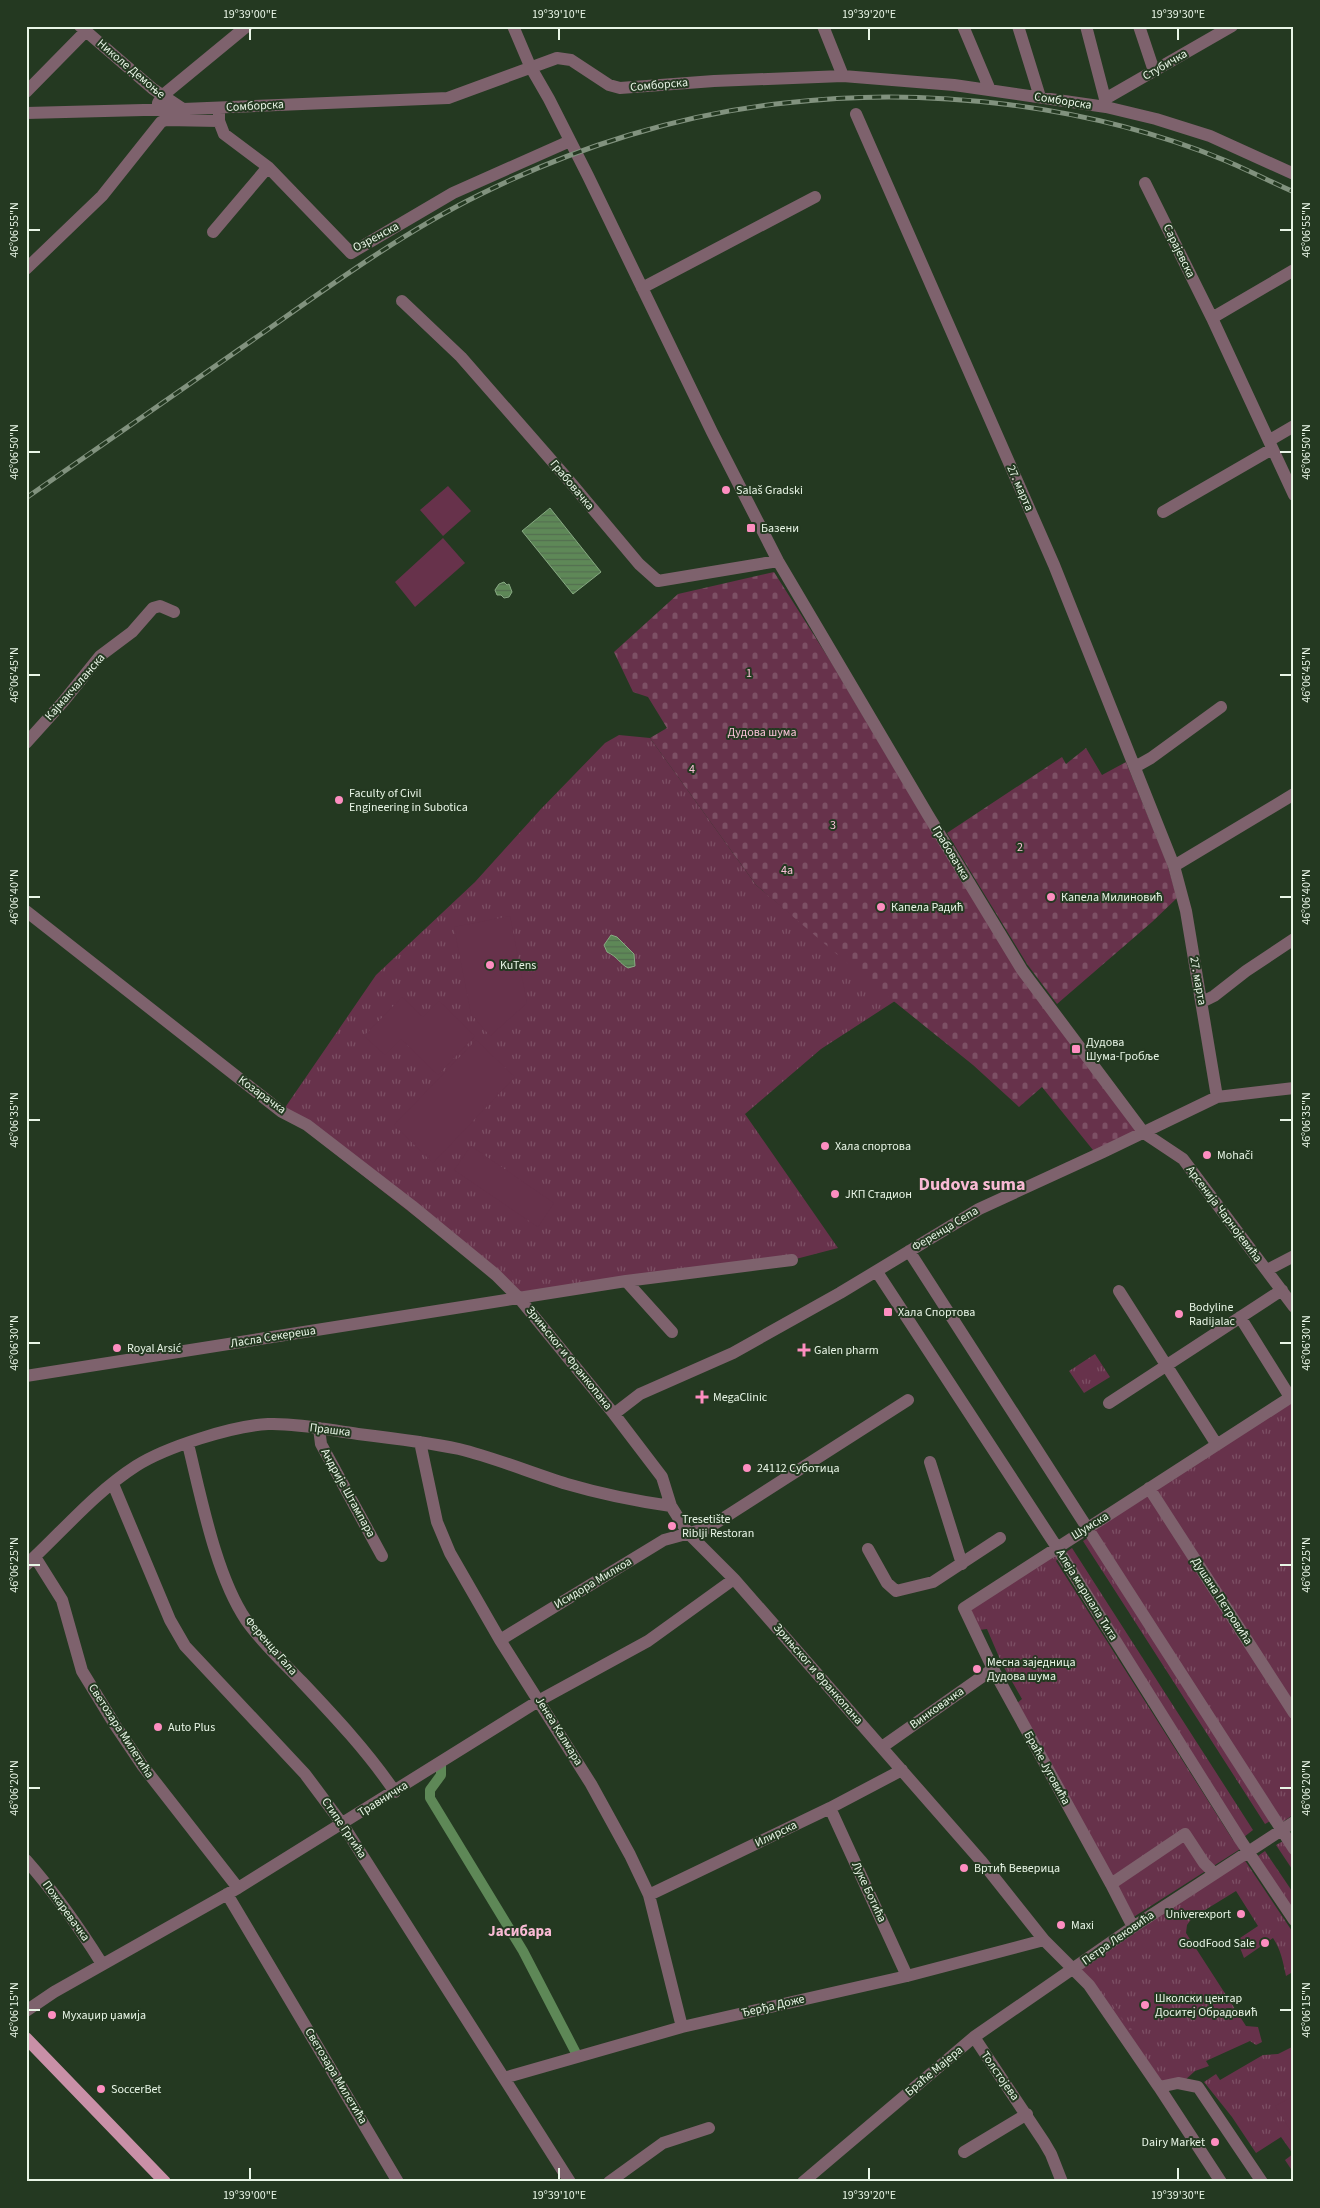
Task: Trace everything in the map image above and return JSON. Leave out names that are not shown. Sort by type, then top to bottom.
[{"type":"main road","points":[[26,2038],[165,2182]]},
{"type":"street","points":[[154,110],[162,96],[246,26]]},
{"type":"street","name":"Грабовачка","points":[[513,26],[530,66],[570,141],[778,561],[1022,970],[1144,1133]]},
{"type":"street","points":[[823,26],[843,76]]},
{"type":"street","points":[[963,26],[990,90]]},
{"type":"street","points":[[1018,26],[1040,98]]},
{"type":"street","points":[[1086,26],[1106,103]]},
{"type":"street","points":[[1139,26],[1154,71]]},
{"type":"street","name":"Стубичка","points":[[1106,103],[1154,71],[1232,26]]},
{"type":"street","points":[[26,92],[83,28]]},
{"type":"street","name":"Николе Демоње","points":[[83,28],[162,96],[183,109]]},
{"type":"street","name":"Сомборска","points":[[26,113],[219,108],[448,98],[530,66],[553,59],[567,59],[610,85],[626,88],[714,81],[843,76],[921,82],[1040,98],[1106,103],[1210,136],[1294,174]]},
{"type":"street","points":[[26,269],[102,196],[161,122],[166,120],[219,121],[219,108]]},
{"type":"street","name":"27. марта","points":[[856,114],[1054,565],[1174,866],[1186,911],[1217,1097]]},
{"type":"street","name":"Озренска","points":[[219,121],[224,134],[268,167],[351,252],[453,193],[570,141]]},
{"type":"street","points":[[213,232],[268,167]]},
{"type":"street","name":"Сарајевска","points":[[1145,184],[1212,318],[1255,415],[1271,444],[1294,495]]},
{"type":"street","points":[[642,288],[815,197]]},
{"type":"street","points":[[1212,318],[1294,270]]},
{"type":"street","name":"Грабовачка","points":[[402,301],[461,357],[639,564],[658,581],[778,561]]},
{"type":"street","points":[[1163,512],[1271,444],[1294,426]]},
{"type":"street","name":"Кајмакчаланска","points":[[26,743],[63,702],[100,656],[132,632],[153,608],[160,606],[174,612]]},
{"type":"street","points":[[1135,767],[1221,707]]},
{"type":"street","points":[[1174,866],[1294,794]]},
{"type":"street","name":"Козарачка","points":[[26,911],[282,1112],[307,1125],[412,1206],[496,1274],[519,1298]]},
{"type":"street","points":[[1202,1002],[1214,996],[1246,971],[1294,939]]},
{"type":"street","name":"Ференца Сепа","points":[[614,1414],[640,1394],[733,1353],[877,1272],[979,1208],[1144,1133],[1217,1097],[1294,1088]]},
{"type":"street","name":"Арсенија Чарнојевића","points":[[1144,1133],[1183,1160],[1294,1307]]},
{"type":"street","points":[[909,1251],[1086,1529],[1294,1849]]},
{"type":"street","points":[[1267,1270],[1294,1256]]},
{"type":"street","points":[[519,1298],[626,1281],[792,1260]]},
{"type":"street","name":"Алеја маршала Тита","points":[[877,1272],[1056,1546],[1248,1851],[1294,1920]]},
{"type":"street","points":[[626,1281],[672,1332]]},
{"type":"street","points":[[1108,1402],[1282,1290]]},
{"type":"street","points":[[1119,1291],[1216,1444]]},
{"type":"street","name":"Ласла Секереша","points":[[26,1376],[519,1298]]},
{"type":"street","name":"Зрињског и Франкопана","points":[[519,1298],[614,1414],[662,1477],[671,1506],[688,1533],[734,1579],[982,1862],[1044,1940],[1089,1986],[1159,2087],[1221,2182]]},
{"type":"street","name":"Шумска","points":[[964,1608],[1056,1546],[1086,1529],[1292,1396],[1240,1317]]},
{"type":"street","name":"Исидора Милкоа","points":[[500,1640],[664,1540],[708,1528],[908,1400]]},
{"type":"street","name":"Прашка","points":[[31,1561],[77,1515],[136,1467],[157,1455],[188,1444],[240,1428],[270,1424],[319,1428],[459,1449],[521,1467],[568,1484],[627,1499],[671,1506]]},
{"type":"street","name":"Андрије Штампара","points":[[319,1428],[321,1444],[382,1556]]},
{"type":"street","name":"Јенеа Калмара","points":[[420,1442],[437,1522],[450,1553],[500,1640],[540,1700],[591,1784],[630,1855],[649,1895],[682,2027]]},
{"type":"street","name":"Ференца Гала","points":[[188,1444],[219,1558],[232,1593],[246,1620],[338,1720],[384,1775],[395,1792]]},
{"type":"street","points":[[930,1462],[962,1564]]},
{"type":"street","name":"Стипе Гргића","points":[[113,1484],[170,1620],[184,1646],[305,1774],[343,1825],[570,2182]]},
{"type":"street","name":"Душана Петровића","points":[[1149,1488],[1294,1714]]},
{"type":"street","points":[[868,1549],[887,1583],[896,1591],[933,1582],[1000,1538]]},
{"type":"street","name":"Светозара Милетића","points":[[31,1561],[62,1600],[82,1671],[142,1765],[233,1891],[398,2182]]},
{"type":"street","name":"Травничка","points":[[26,2010],[102,1964],[233,1891],[343,1825],[540,1700],[648,1641],[734,1579]]},
{"type":"street","name":"Браће Југовића","points":[[964,1608],[993,1669],[1133,1926]]},
{"type":"street","name":"Винковачка","points":[[882,1747],[993,1669]]},
{"type":"street","name":"Илирска","points":[[649,1895],[830,1808],[902,1770]]},
{"type":"street","name":"Луке Ботића","points":[[830,1808],[908,1976]]},
{"type":"street","name":"Петра Лековића","points":[[1072,1969],[1133,1926],[1294,1822]]},
{"type":"street","points":[[1111,1884],[1185,1834],[1204,1863],[1214,1874]]},
{"type":"street","name":"Пожаревачка","points":[[26,1860],[61,1902],[102,1964]]},
{"type":"street","name":"Ђерђа Доже","points":[[504,2078],[682,2027],[908,1976],[1044,1940]]},
{"type":"street","name":"Браће Мајера","points":[[806,2181],[974,2037],[1072,1969]]},
{"type":"street","name":"Толстојева","points":[[974,2037],[1027,2114],[1051,2154],[1062,2182]]},
{"type":"street","points":[[1159,2087],[1178,2083],[1198,2087],[1262,2182]]},
{"type":"street","name":"Толстојева","points":[[964,2152],[1027,2114]]},
{"type":"street","points":[[609,2182],[663,2143],[709,2128]]},
{"type":"green space","points":[[448,486],[471,511],[443,536],[420,510]]},
{"type":"green space","points":[[443,538],[465,563],[415,607],[395,582]]},
{"type":"green space","name":"Дудова шума","points":[[774,572],[831,662],[923,817],[1138,1131],[1097,1155],[1042,1087],[1019,1107],[973,1065],[860,974],[756,885],[650,738],[667,728],[648,697],[633,692],[614,652],[678,594]]},
{"type":"green space","points":[[619,735],[650,738],[756,885],[895,1001],[821,1049],[745,1114],[838,1248],[792,1260],[519,1298],[282,1112],[376,975],[475,882],[540,810],[605,743]]},
{"type":"green space","name":"2","points":[[1086,748],[1102,775],[1126,762],[1167,863],[1177,898],[1057,1004],[1027,964],[947,833],[1062,757],[1066,764]]},
{"type":"green space","name":"KuTens","points":[[510,916],[527,1003],[490,1036],[471,1014],[454,927]]},
{"type":"green space","points":[[402,997],[423,1017],[439,1001],[475,1036],[438,1075],[401,1039],[385,1055],[364,1036]]},
{"type":"green space","points":[[476,1040],[515,1077],[433,1163],[394,1125]]},
{"type":"green space","points":[[471,1146],[554,1203],[538,1227],[454,1170]]},
{"type":"green space","points":[[1095,1354],[1110,1377],[1084,1393],[1069,1371]]},
{"type":"green space","points":[[1294,1398],[1294,1814],[1280,1824],[1090,1530]]},
{"type":"green space","points":[[1089,1537],[1272,1820],[1265,1824],[1083,1541]]},
{"type":"green space","points":[[1072,1548],[1253,1830],[1244,1837],[1248,1844],[1132,1918],[1016,1704],[1022,1699],[1002,1664],[987,1629],[979,1630],[967,1608],[1056,1550],[1060,1556],[1056,1561],[1233,1840],[1243,1837],[1065,1553]]},
{"type":"green space","points":[[1285,1840],[1294,1853],[1294,1872],[1276,1845]]},
{"type":"green space","points":[[1265,1851],[1294,1894],[1294,1915],[1255,1858]]},
{"type":"green space","points":[[1244,1859],[1294,1934],[1294,1970],[1291,1970],[1291,1973],[1286,1976],[1280,1952],[1273,1938],[1244,1958],[1237,1940],[1258,1926],[1236,1891],[1192,1918],[1187,1925],[1186,1933],[1246,2026],[1258,2027],[1262,2042],[1256,2045],[1250,2041],[1206,2061],[1209,2066],[1195,2071],[1184,2081],[1160,2083],[1077,1969]]},
{"type":"green space","points":[[1102,1989],[1105,1989],[1139,2040],[1138,2043]]},
{"type":"green space","points":[[1294,2046],[1293,2172],[1285,2160],[1293,2154],[1281,2137],[1256,2153],[1232,2117],[1204,2082],[1216,2074],[1220,2080],[1263,2055],[1278,2054]]},
{"type":"green space","points":[[1294,2096],[1294,2136],[1275,2106]]},
{"type":"shaded area","points":[[550,508],[601,572],[573,594],[522,531]]},
{"type":"shaded area","points":[[504,582],[507,585],[509,584],[512,592],[509,597],[504,598],[501,595],[497,595],[495,590],[499,584]]},
{"type":"shaded area","points":[[611,935],[617,937],[634,954],[635,966],[628,968],[607,952],[604,945]]},
{"type":"waterway","points":[[441,1763],[441,1775],[430,1790],[430,1798],[523,1951],[578,2057]]},
{"type":"railway","points":[[26,498],[344,276],[397,241],[451,209],[515,178],[589,148],[706,115],[785,103],[839,98],[895,97],[1008,104],[1064,113],[1173,141],[1224,160],[1294,192]]},
{"type":"place","name":"Salaš Gradski","points":[[726,490]]},
{"type":"place","name":"Базени","points":[[751,528]]},
{"type":"place","name":"Faculty of Civil Engineering in Subotica","points":[[339,800]]},
{"type":"place","name":"Капела Милиновић","points":[[1051,897]]},
{"type":"place","name":"Капела Радић","points":[[881,907]]},
{"type":"place","name":"KuTens","points":[[490,965]]},
{"type":"place","name":"Дудова Шума-Гробље","points":[[1076,1049]]},
{"type":"place","name":"Хала спортова","points":[[825,1146]]},
{"type":"place","name":"Mohači","points":[[1207,1155]]},
{"type":"place","name":"ЈКП Стадион","points":[[835,1194]]},
{"type":"place","name":"Хала Спортова","points":[[888,1312]]},
{"type":"place","name":"Bodyline Radijalac","points":[[1179,1314]]},
{"type":"place","name":"Royal Arsić","points":[[117,1348]]},
{"type":"place","name":"Galen pharm","points":[[804,1350]]},
{"type":"place","name":"MegaClinic","points":[[702,1397]]},
{"type":"place","name":"24112 Суботица","points":[[747,1468]]},
{"type":"place","name":"Tresetište Riblji Restoran","points":[[672,1526]]},
{"type":"place","name":"Месна заједница Дудова шума","points":[[977,1669]]},
{"type":"place","name":"Auto Plus","points":[[158,1727]]},
{"type":"place","name":"Вртић Веверица","points":[[964,1868]]},
{"type":"place","name":"Univerexport","points":[[1241,1914]]},
{"type":"place","name":"Maxi","points":[[1061,1925]]},
{"type":"place","name":"GoodFood Sale","points":[[1265,1943]]},
{"type":"place","name":"Школски центар Доситеј Обрадовић","points":[[1145,2005]]},
{"type":"place","name":"Мухаџир џамија","points":[[52,2015]]},
{"type":"place","name":"SoccerBet","points":[[101,2089]]},
{"type":"place","name":"Dairy Market","points":[[1215,2142]]},
{"type":"district","name":"Dudova suma","points":[[972,1184]]},
{"type":"district","name":"Јасибара","points":[[520,1931]]},
{"type":"park label","name":"1","points":[[749,673]]},
{"type":"park label","name":"4","points":[[692,769]]},
{"type":"park label","name":"3","points":[[833,825]]},
{"type":"park label","name":"4a","points":[[787,870]]}]
